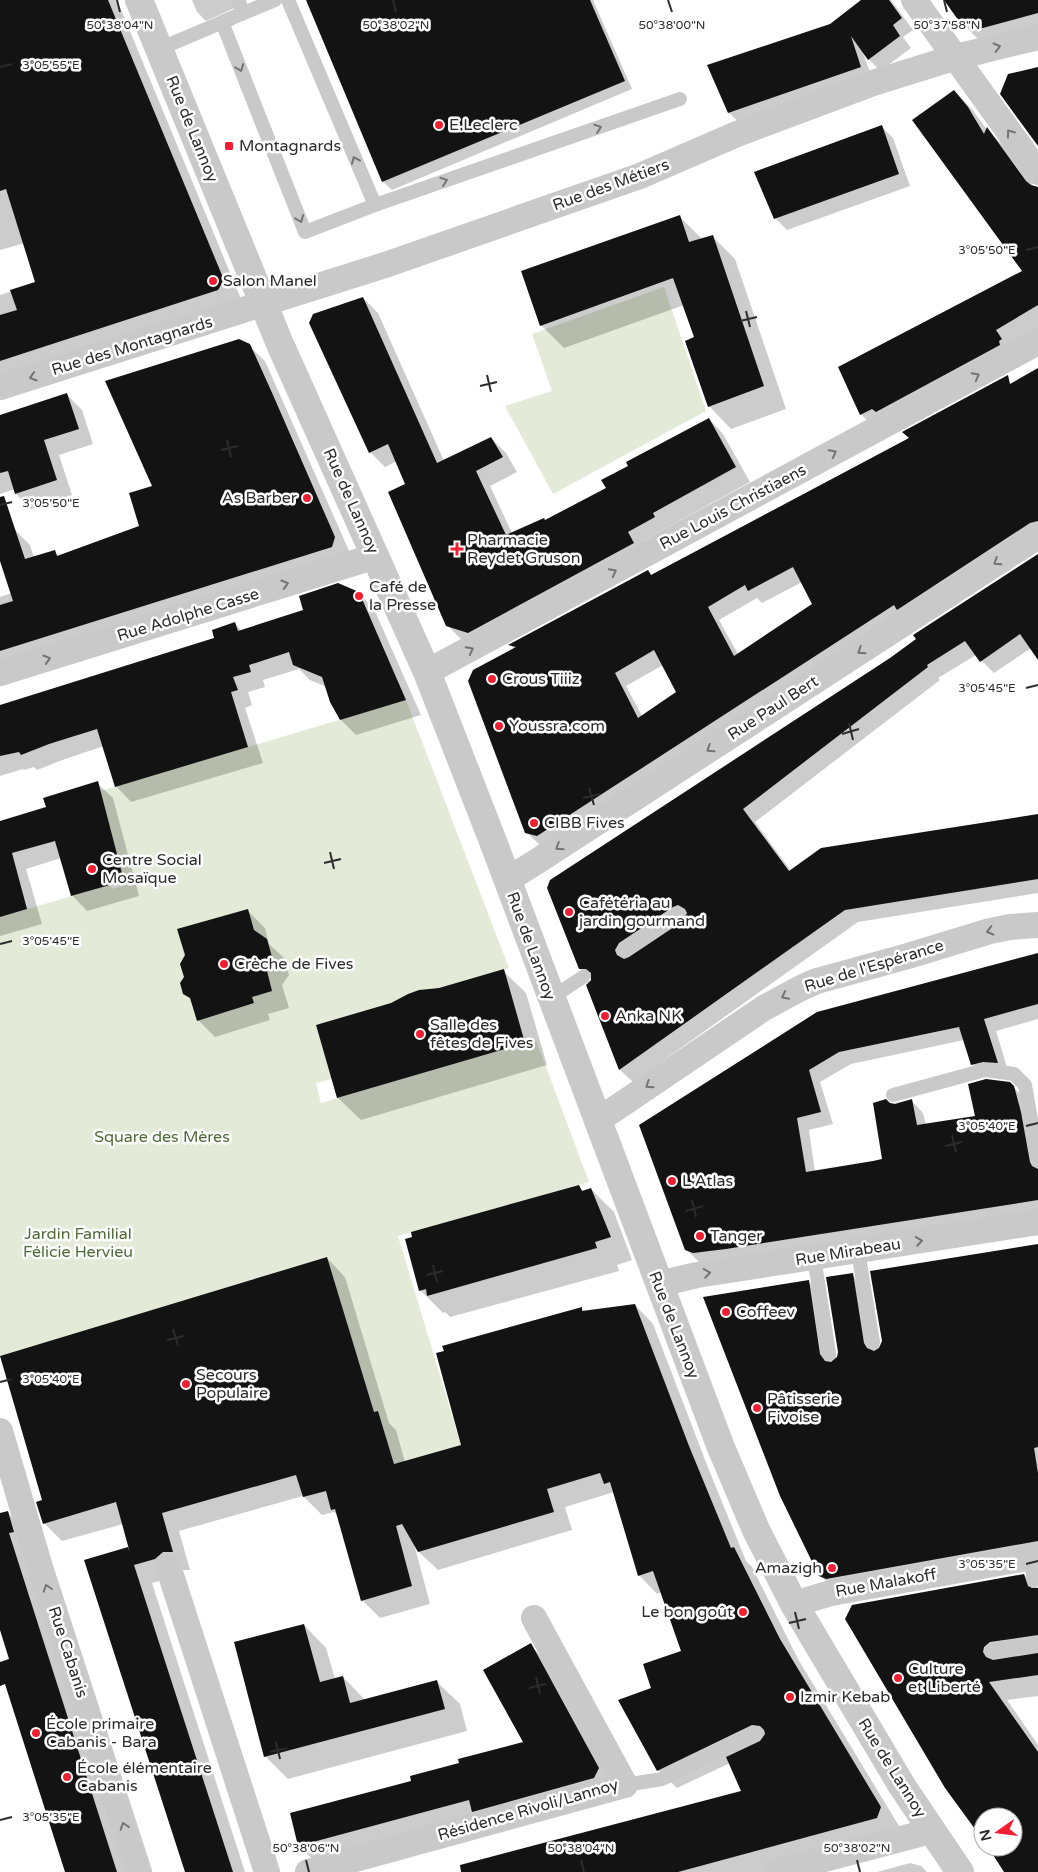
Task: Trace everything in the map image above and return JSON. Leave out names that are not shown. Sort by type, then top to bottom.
[{"type":"street","name":"Rue de Lannoy","points":[[139,0],[263,304],[305,402],[427,672],[737,1488],[764,1547],[794,1604],[877,1745],[931,1831],[960,1872]]},
{"type":"street","points":[[914,0],[1038,172]]},
{"type":"street","name":"Rue des Métiers","points":[[263,304],[388,264],[640,176],[776,119],[873,83],[956,57],[1038,37]]},
{"type":"street","name":"Rue des Montagnards","points":[[0,387],[263,304]]},
{"type":"street","name":"Rue Louis Christiaens","points":[[427,672],[1038,342]]},
{"type":"street","name":"Rue Paul Bert","points":[[506,880],[1038,536]]},
{"type":"street","name":"Rue Adolphe Casse","points":[[0,673],[376,556]]},
{"type":"street","name":"Rue de l'Espérance","points":[[598,1121],[764,1008],[816,981],[990,931],[1010,927],[1038,926]]},
{"type":"street","name":"Rue Mirabeau","points":[[659,1284],[697,1275],[1038,1222]]},
{"type":"street","name":"Rue Cabanis","points":[[0,1431],[39,1564],[139,1872]]},
{"type":"street","name":"Rue Malakoff","points":[[794,1604],[831,1593],[1034,1564]]},
{"type":"street","points":[[168,1566],[267,1872]]},
{"type":"street","name":"Résidence Rivoli/Lannoy","points":[[309,1872],[625,1785],[534,1618]]},
{"type":"street","points":[[775,1872],[931,1831]]},
{"type":"lane","points":[[239,0],[242,14]]},
{"type":"lane","points":[[222,22],[275,0]]},
{"type":"lane","points":[[159,49],[275,0]]},
{"type":"lane","points":[[288,0],[374,205]]},
{"type":"lane","points":[[222,22],[305,232],[374,205],[680,100]]},
{"type":"lane","points":[[624,950],[678,914]]},
{"type":"lane","points":[[551,998],[582,977]]},
{"type":"lane","points":[[893,1095],[984,1070],[1014,1074],[1025,1085],[1038,1160]]},
{"type":"lane","points":[[858,1251],[873,1342]]},
{"type":"lane","points":[[814,1257],[829,1353]]},
{"type":"lane","points":[[992,1651],[1038,1644]]},
{"type":"lane","points":[[625,1785],[662,1779],[756,1733]]},
{"type":"green space","points":[[664,287],[706,411],[553,494],[505,406],[552,391],[532,334]]},
{"type":"green space","name":"Square des Mères","points":[[406,700],[509,968],[439,988],[419,990],[391,1003],[316,1025],[332,1079],[316,1083],[321,1103],[536,1040],[589,1182],[398,1236],[461,1445],[394,1464],[378,1411],[374,1412],[327,1257],[0,1356],[0,917],[110,885],[112,889],[125,885],[100,791]]},
{"type":"building","points":[[0,0],[108,0],[224,280],[218,290],[0,361],[0,315],[17,310],[10,290],[35,282],[6,189],[0,191]]},
{"type":"building","name":"E.Leclerc","points":[[306,0],[590,0],[625,81],[382,182]]},
{"type":"building","points":[[861,0],[889,0],[902,18],[893,25],[900,36],[868,60],[851,36],[861,67],[728,113],[707,65],[830,24]]},
{"type":"building","points":[[944,0],[1038,0],[1038,13],[979,29],[961,24]]},
{"type":"building","points":[[1038,67],[1038,146],[1000,94],[1008,74]]},
{"type":"building","points":[[954,90],[968,107],[984,134],[987,127],[1026,181],[1038,187],[1038,305],[996,330],[1002,339],[999,341],[1000,345],[876,412],[872,409],[860,415],[838,367],[1022,271],[912,120]]},
{"type":"building","points":[[882,125],[899,174],[774,219],[754,172]]},
{"type":"building","points":[[680,215],[689,242],[713,235],[764,386],[708,407],[685,341],[694,337],[673,278],[540,326],[521,271]]},
{"type":"building","points":[[363,297],[437,463],[491,437],[503,457],[476,471],[506,535],[544,518],[545,520],[606,488],[601,480],[628,466],[626,462],[709,418],[736,467],[653,513],[655,517],[628,532],[634,543],[468,633],[446,626],[388,492],[405,484],[388,444],[369,453],[309,323],[313,314]]},
{"type":"building","points":[[239,339],[250,344],[273,395],[335,537],[332,547],[0,651],[0,605],[13,601],[0,561],[0,497],[4,496],[25,559],[55,550],[57,556],[139,526],[129,493],[152,486],[105,381]]},
{"type":"building","points":[[1038,368],[1038,521],[1030,523],[897,610],[894,605],[537,836],[525,833],[468,681],[473,670],[516,647],[508,645],[648,570],[651,575],[909,438],[902,432],[1008,375],[1010,384]],"holes":[[[793,567],[812,604],[734,656],[708,607],[745,585],[748,591]],[[654,650],[676,692],[638,718],[615,673]]]},
{"type":"building","points":[[67,393],[79,429],[44,440],[57,480],[15,494],[8,471],[0,473],[0,415]]},
{"type":"building","points":[[1038,554],[1038,660],[1020,634],[980,662],[965,641],[927,665],[928,667],[743,809],[789,871],[821,848],[1038,814],[1038,879],[845,910],[619,1070],[586,985],[591,980],[591,973],[586,969],[579,969],[547,888],[550,880],[890,658],[916,639],[913,635]],"holes":[[[678,905],[685,909],[687,913],[683,921],[629,957],[624,959],[617,955],[615,950],[619,943],[673,907]]]},
{"type":"building","points":[[338,583],[359,592],[406,700],[340,720],[330,702],[322,677],[293,665],[289,652],[249,665],[251,672],[233,677],[238,690],[231,692],[248,747],[115,787],[97,729],[21,755],[19,752],[0,756],[0,705],[214,638],[212,630],[235,622],[238,631],[303,610],[299,596]]},
{"type":"building","name":"Centre Social Mosaïque","points":[[98,781],[124,881],[71,896],[55,841],[12,853],[27,909],[0,917],[0,821],[46,807],[43,798]]},
{"type":"building","name":"Crèche de Fives","points":[[248,909],[254,930],[267,939],[272,957],[266,967],[272,991],[252,997],[254,1003],[197,1021],[190,998],[183,994],[180,983],[184,977],[180,964],[185,955],[177,929]]},
{"type":"building","points":[[1038,953],[1038,1004],[984,1019],[998,1063],[983,1062],[971,1065],[959,1027],[839,1052],[809,1070],[821,1112],[797,1118],[806,1172],[873,1161],[882,1159],[873,1103],[886,1099],[890,1103],[895,1104],[912,1099],[917,1125],[975,1116],[968,1084],[986,1079],[1010,1082],[1014,1086],[1021,1112],[1030,1162],[1032,1166],[1038,1169],[1038,1200],[726,1249],[693,1253],[685,1250],[639,1125],[817,1012]]},
{"type":"building","name":"Salle des fêtes de Fives","points":[[504,969],[525,1043],[337,1098],[316,1025],[391,1003],[419,990],[439,988]]},
{"type":"building","points":[[579,1185],[582,1191],[591,1188],[611,1237],[595,1242],[597,1248],[427,1296],[426,1289],[419,1291],[405,1239],[412,1237],[411,1232]]},
{"type":"building","points":[[1038,1244],[1038,1447],[1034,1448],[1038,1473],[1038,1541],[826,1579],[819,1576],[780,1496],[703,1297],[809,1280],[820,1354],[825,1361],[831,1362],[837,1357],[838,1352],[826,1277],[853,1273],[864,1343],[867,1348],[874,1351],[879,1348],[882,1341],[870,1271]]},
{"type":"building","points":[[327,1257],[374,1412],[378,1411],[394,1464],[461,1445],[436,1353],[444,1351],[442,1346],[582,1307],[582,1311],[635,1304],[689,1446],[731,1548],[734,1547],[780,1639],[881,1807],[877,1818],[678,1872],[461,1872],[460,1865],[741,1791],[726,1757],[760,1741],[765,1734],[764,1730],[760,1726],[752,1725],[657,1771],[618,1700],[651,1688],[643,1664],[681,1651],[653,1571],[638,1576],[610,1482],[604,1484],[600,1473],[547,1489],[554,1512],[418,1552],[402,1524],[396,1526],[412,1586],[361,1601],[335,1509],[331,1510],[326,1491],[303,1497],[296,1475],[162,1513],[173,1552],[163,1552],[155,1559],[134,1565],[233,1872],[185,1872],[84,1560],[128,1547],[130,1553],[116,1502],[43,1524],[36,1502],[42,1500],[0,1356]]},
{"type":"building","name":"École primaire Cabanis - Bara","points":[[8,1511],[14,1532],[9,1533],[117,1872],[65,1872],[5,1684],[0,1686],[0,1662],[9,1659],[0,1630],[0,1513]]},
{"type":"building","points":[[1024,1574],[1028,1586],[1038,1588],[1038,1635],[990,1642],[984,1647],[983,1652],[986,1657],[993,1660],[1038,1653],[1038,1675],[989,1682],[1038,1752],[1038,1872],[1004,1872],[994,1857],[1023,1857],[1023,1807],[973,1807],[973,1826],[945,1788],[845,1619],[852,1605]]},
{"type":"building","points":[[304,1624],[320,1682],[343,1676],[350,1703],[437,1680],[445,1709],[264,1757],[234,1642]]},
{"type":"building","points":[[531,1643],[599,1768],[594,1778],[472,1812],[469,1800],[298,1846],[290,1813],[411,1781],[410,1776],[459,1763],[458,1759],[523,1742],[483,1670]]},
{"type":"place","name":"E.Leclerc","points":[[439,125]]},
{"type":"place","name":"Montagnards","points":[[229,146]]},
{"type":"place","name":"Salon Manel","points":[[213,281]]},
{"type":"place","name":"As Barber","points":[[307,498]]},
{"type":"place","name":"Pharmacie Reydet Gruson","points":[[457,549]]},
{"type":"place","name":"Café de la Presse","points":[[359,596]]},
{"type":"place","name":"Crous Tiiiz","points":[[492,679]]},
{"type":"place","name":"Youssra.com","points":[[499,726]]},
{"type":"place","name":"CIBB Fives","points":[[534,823]]},
{"type":"place","name":"Centre Social Mosaïque","points":[[92,869]]},
{"type":"place","name":"Cafétéria au jardin gourmand","points":[[569,912]]},
{"type":"place","name":"Crèche de Fives","points":[[224,964]]},
{"type":"place","name":"Anka NK","points":[[605,1016]]},
{"type":"place","name":"Salle des fêtes de Fives","points":[[420,1034]]},
{"type":"place","name":"L'Atlas","points":[[672,1181]]},
{"type":"place","name":"Tanger","points":[[700,1236]]},
{"type":"place","name":"Coffeev","points":[[726,1312]]},
{"type":"place","name":"Secours Populaire","points":[[186,1384]]},
{"type":"place","name":"Pâtisserie Fivoise","points":[[757,1408]]},
{"type":"place","name":"Amazigh","points":[[832,1568]]},
{"type":"place","name":"Le bon goût","points":[[743,1612]]},
{"type":"place","name":"Culture et Liberté","points":[[898,1678]]},
{"type":"place","name":"Izmir Kebab","points":[[790,1697]]},
{"type":"place","name":"École primaire Cabanis - Bara","points":[[36,1733]]},
{"type":"place","name":"École élémentaire Cabanis","points":[[67,1777]]},
{"type":"park label","name":"Jardin Familial Félicie Hervieu","points":[[78,1243]]}]
